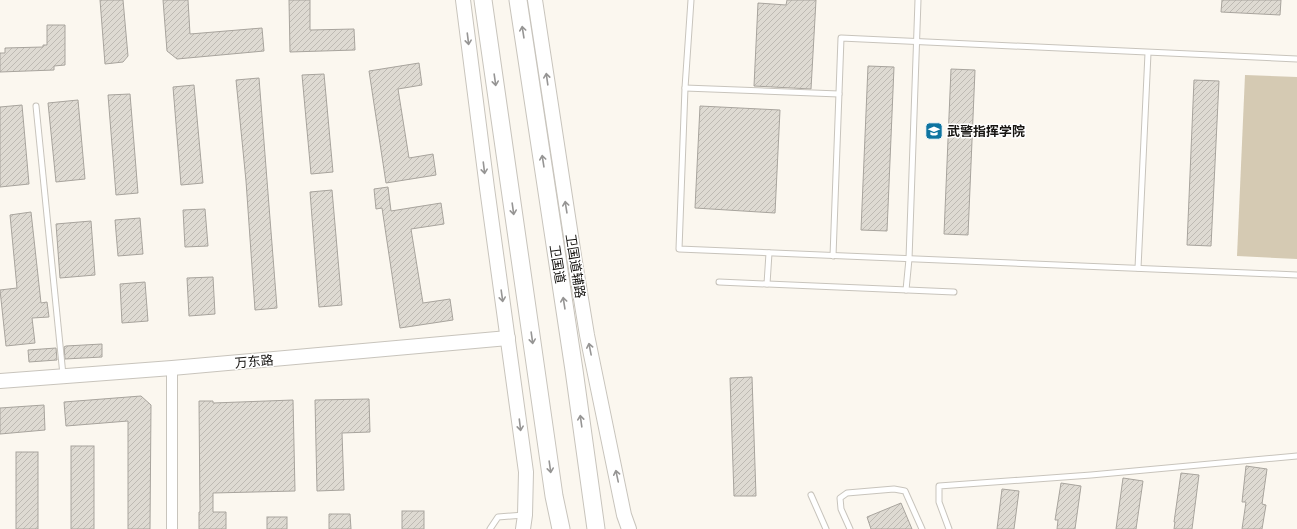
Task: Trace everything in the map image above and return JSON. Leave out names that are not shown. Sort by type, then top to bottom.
[{"type":"highway","points":[[483,0],[554,496],[561,529]]},
{"type":"highway","name":"卫国道","points":[[518,0],[586,451],[596,529]]},
{"type":"highway","points":[[586,451],[607,529]]},
{"type":"highway","points":[[553,529],[554,496]]},
{"type":"main road","points":[[463,0],[526,472],[525,524]]},
{"type":"main road","name":"卫国道辅路","points":[[535,0],[571,241],[587,335],[624,515],[629,529]]},
{"type":"main road","name":"万东路","points":[[0,381],[172,368],[508,338]]},
{"type":"main road","points":[[620,529],[624,515]]},
{"type":"street","points":[[172,368],[172,529]]},
{"type":"lane","points":[[690,0],[679,249],[1297,275]]},
{"type":"lane","points":[[906,290],[909,259],[918,0]]},
{"type":"lane","points":[[833,256],[841,38],[1297,59]]},
{"type":"lane","points":[[1138,268],[1148,53]]},
{"type":"lane","points":[[685,88],[839,94]]},
{"type":"lane","points":[[36,106],[63,376]]},
{"type":"lane","points":[[767,284],[769,253]]},
{"type":"lane","points":[[719,282],[954,292]]},
{"type":"lane","points":[[949,529],[939,502],[939,486],[1091,475],[1297,456]]},
{"type":"lane","points":[[850,529],[841,509],[840,498],[847,493],[894,489],[905,491],[922,529]]},
{"type":"lane","points":[[811,495],[826,529]]},
{"type":"lane","points":[[490,529],[498,517],[525,524]]},
{"type":"shaded area","points":[[1245,75],[1297,77],[1297,259],[1237,256]]},
{"type":"building","points":[[100,0],[123,0],[128,56],[123,62],[105,64]]},
{"type":"building","points":[[163,0],[188,0],[190,34],[262,28],[264,51],[177,59],[167,51]]},
{"type":"building","points":[[289,0],[310,0],[310,30],[354,29],[355,50],[290,52]]},
{"type":"building","points":[[787,0],[816,0],[811,89],[754,86],[758,3],[786,5]]},
{"type":"building","points":[[1222,0],[1281,0],[1280,15],[1221,12]]},
{"type":"building","points":[[47,25],[65,25],[65,65],[54,66],[54,70],[0,72],[0,53],[5,53],[5,48],[43,47],[43,45],[47,45]]},
{"type":"building","points":[[419,63],[422,85],[398,89],[409,158],[433,154],[436,175],[386,183],[369,71]]},
{"type":"building","points":[[868,66],[894,67],[887,231],[861,230]]},
{"type":"building","points":[[951,69],[975,70],[968,235],[944,234]]},
{"type":"building","points":[[324,74],[333,172],[311,174],[302,75]]},
{"type":"building","points":[[259,78],[277,308],[255,310],[246,181],[236,80]]},
{"type":"building","points":[[1194,80],[1219,81],[1211,246],[1187,245]]},
{"type":"building","points":[[194,85],[203,183],[181,185],[173,87]]},
{"type":"building","points":[[130,94],[138,193],[116,195],[108,95]]},
{"type":"building","points":[[78,100],[85,179],[56,182],[48,103]]},
{"type":"building","points":[[22,105],[29,184],[0,187],[0,107]]},
{"type":"building","points":[[700,106],[780,110],[775,213],[695,208]]},
{"type":"building","points":[[388,187],[391,211],[441,203],[444,224],[411,229],[423,303],[450,299],[453,320],[400,328],[382,208],[376,209],[374,189]]},
{"type":"building","points":[[332,190],[342,305],[319,307],[310,192]]},
{"type":"building","points":[[205,209],[208,246],[185,247],[183,210]]},
{"type":"building","points":[[31,212],[41,303],[47,302],[49,317],[32,318],[35,343],[6,346],[0,290],[17,288],[10,215]]},
{"type":"building","points":[[140,218],[143,254],[118,256],[115,220]]},
{"type":"building","points":[[91,221],[95,275],[60,278],[56,224]]},
{"type":"building","points":[[213,277],[215,314],[189,316],[187,278]]},
{"type":"building","points":[[145,282],[148,321],[122,323],[120,284]]},
{"type":"building","points":[[102,344],[102,357],[65,359],[64,347],[66,346]]},
{"type":"building","points":[[56,348],[57,360],[29,362],[28,350]]},
{"type":"building","points":[[752,377],[756,496],[734,496],[730,378]]},
{"type":"building","points":[[141,396],[151,405],[150,529],[128,529],[128,421],[66,426],[64,402]]},
{"type":"building","points":[[369,399],[370,432],[342,433],[344,490],[317,491],[315,400]]},
{"type":"building","points":[[293,400],[295,491],[213,493],[213,512],[226,512],[226,529],[199,529],[199,401],[213,401],[213,403]]},
{"type":"building","points":[[44,405],[45,430],[0,434],[0,408]]},
{"type":"building","points":[[71,446],[94,446],[94,529],[71,529]]},
{"type":"building","points":[[16,452],[38,452],[38,529],[16,529]]},
{"type":"building","points":[[1246,466],[1267,469],[1262,504],[1266,505],[1262,529],[1242,529],[1246,502],[1242,502]]},
{"type":"building","points":[[1181,473],[1199,475],[1192,529],[1174,529]]},
{"type":"building","points":[[1123,478],[1143,481],[1136,529],[1116,529]]},
{"type":"building","points":[[1061,483],[1081,486],[1075,529],[1057,529],[1058,520],[1055,520]]},
{"type":"building","points":[[1002,489],[1019,491],[1014,529],[997,529]]},
{"type":"building","points":[[901,503],[912,529],[871,529],[867,517]]},
{"type":"building","points":[[402,511],[424,511],[424,529],[402,529]]},
{"type":"building","points":[[329,514],[350,514],[351,529],[329,529]]},
{"type":"building","points":[[267,517],[287,517],[287,529],[267,529]]},
{"type":"place","name":"武警指挥学院","points":[[934,131]]}]
